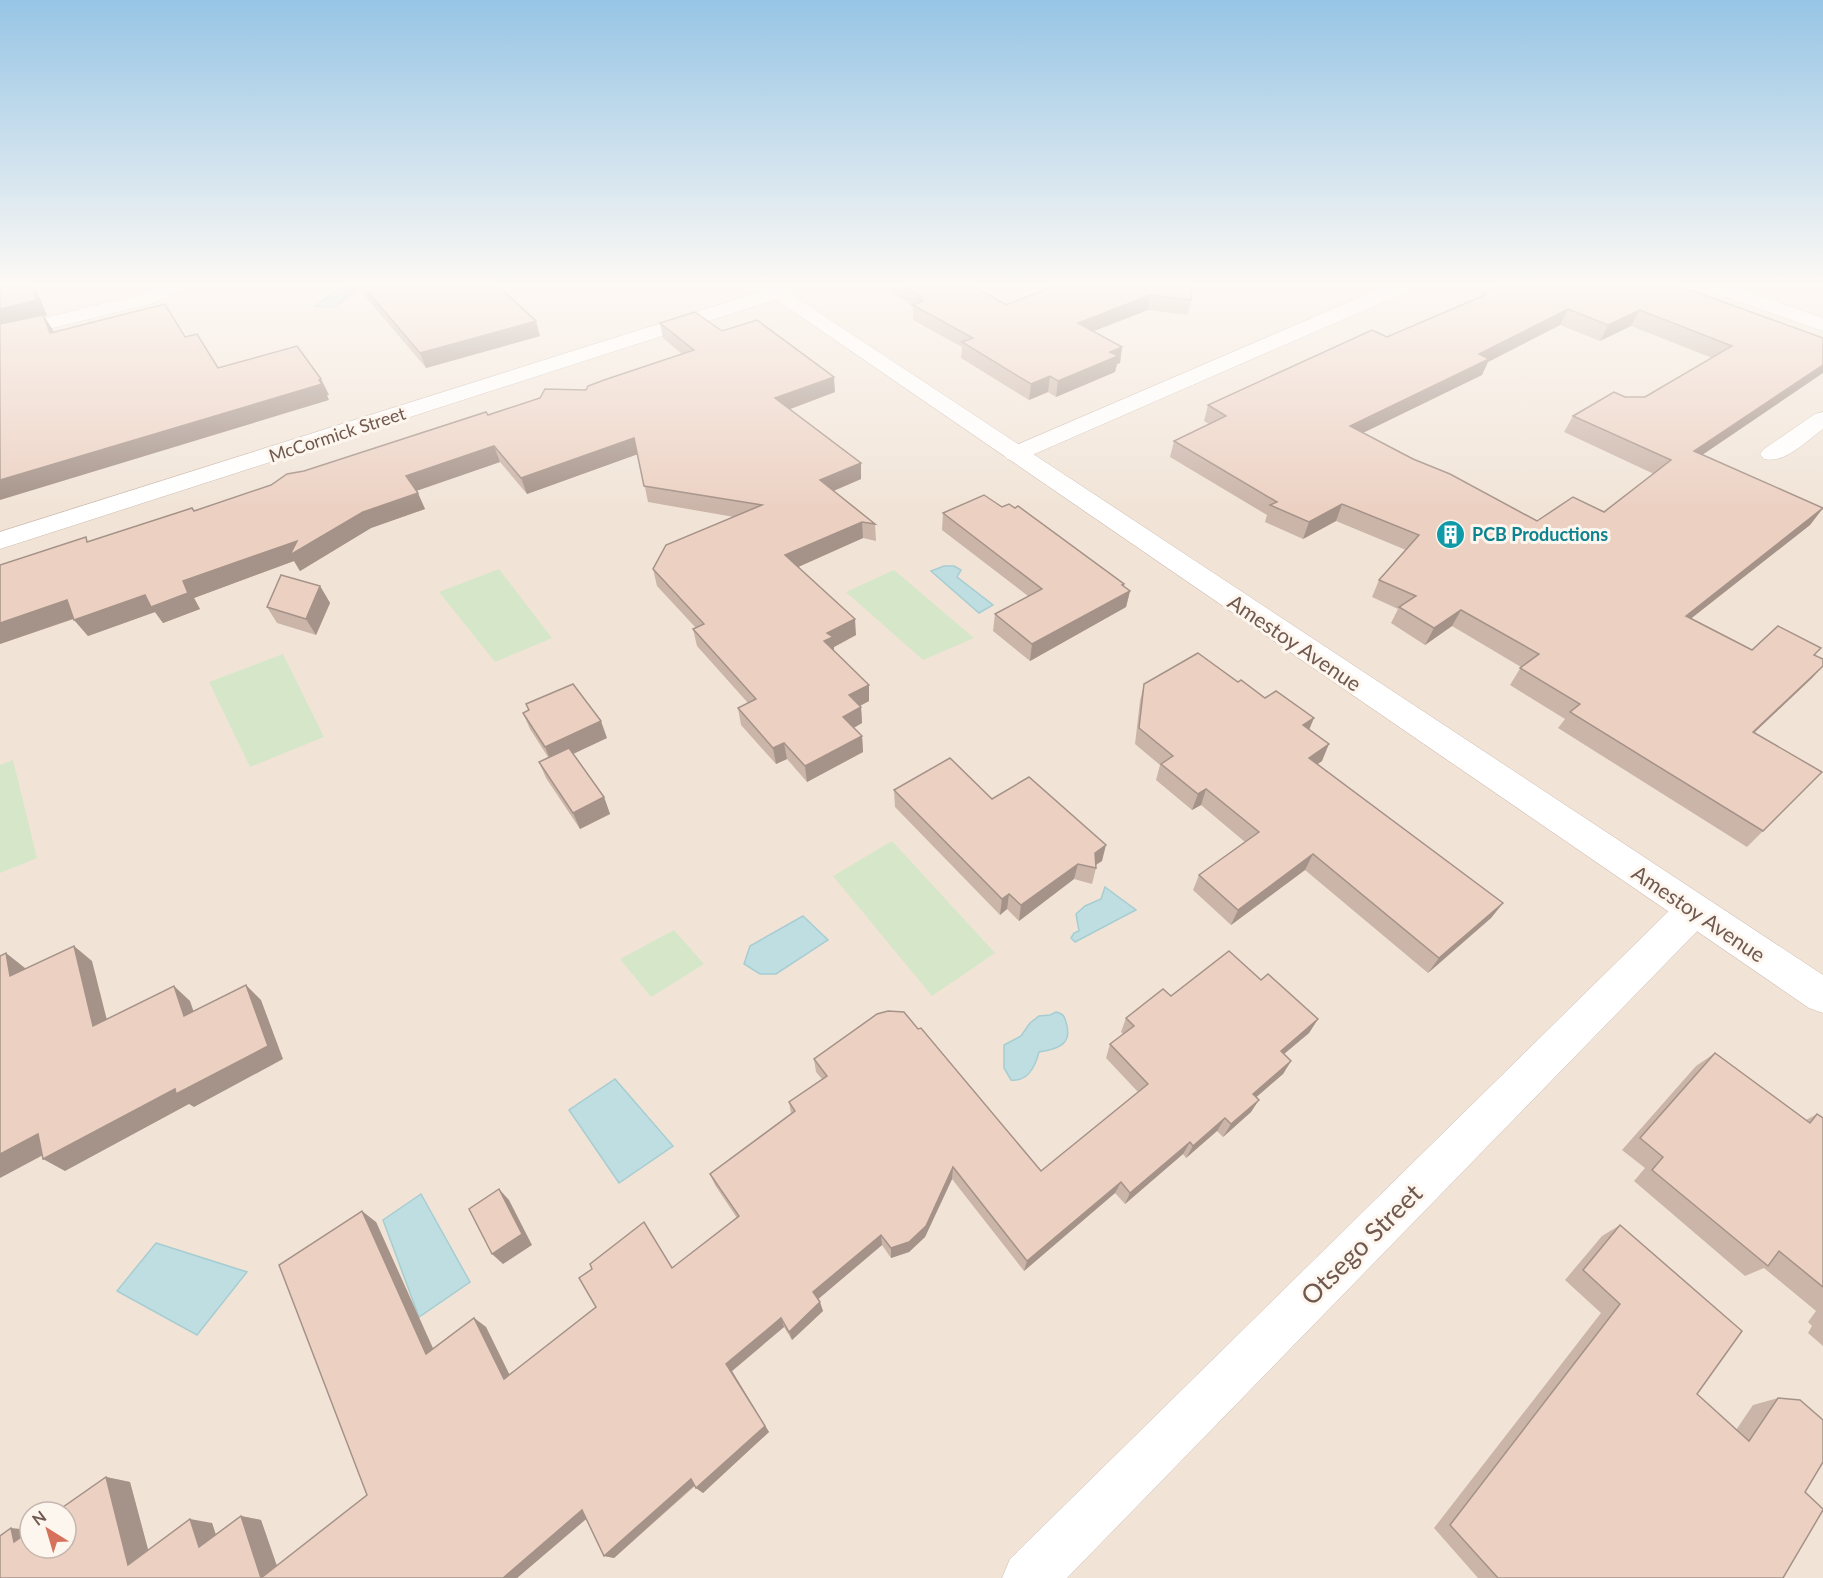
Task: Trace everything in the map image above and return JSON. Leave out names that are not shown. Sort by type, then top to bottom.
[{"type":"street","name":"McCormick Street","points":[[0,542],[556,361]]},
{"type":"street","name":"Amestoy Avenue","points":[[877,361],[1823,996]]},
{"type":"street","points":[[1015,454],[1231,361]]},
{"type":"street","points":[[1772,453],[1823,419]]},
{"type":"street","name":"Otsego Street","points":[[1029,1578],[1694,910]]},
{"type":"shaded area","points":[[0,361],[1823,361],[1823,1578],[0,1578]]},
{"type":"green space","points":[[499,569],[552,638],[495,662],[439,592]]},
{"type":"green space","points":[[894,570],[974,638],[923,660],[846,592]]},
{"type":"green space","points":[[283,654],[324,737],[250,767],[209,682]]},
{"type":"green space","points":[[13,760],[37,858],[0,873],[0,765]]},
{"type":"green space","points":[[892,841],[995,953],[932,996],[833,876]]},
{"type":"green space","points":[[674,930],[704,964],[651,997],[620,959]]},
{"type":"water","points":[[944,566],[954,566],[961,570],[957,577],[993,605],[979,613],[931,571]]},
{"type":"water","points":[[1105,887],[1136,910],[1075,942],[1071,938],[1079,931],[1076,914],[1085,906],[1101,899]]},
{"type":"water","points":[[803,916],[828,940],[776,974],[760,974],[744,964],[750,946]]},
{"type":"water","points":[[1056,1012],[1063,1015],[1065,1020],[1068,1029],[1066,1040],[1058,1047],[1039,1052],[1033,1068],[1026,1076],[1022,1079],[1011,1080],[1004,1068],[1004,1045],[1021,1036],[1030,1023],[1039,1016]]},
{"type":"water","points":[[615,1079],[673,1146],[619,1183],[569,1110]]},
{"type":"water","points":[[421,1194],[470,1282],[419,1317],[383,1220]]},
{"type":"water","points":[[156,1243],[247,1272],[197,1335],[117,1291]]},
{"type":"building","points":[[0,361],[213,361],[218,368],[244,361],[308,361],[321,379],[319,380],[322,384],[0,480]]},
{"type":"building","points":[[662,361],[812,361],[834,377],[775,398],[861,463],[820,480],[875,524],[862,522],[785,555],[855,619],[827,633],[833,637],[824,641],[869,685],[849,695],[861,707],[843,717],[862,736],[805,766],[784,743],[773,748],[738,708],[756,699],[693,629],[704,624],[653,569],[666,545],[762,505],[644,486],[634,438],[521,478],[494,446],[406,476],[418,493],[363,512],[290,555],[297,541],[183,581],[188,593],[151,607],[145,595],[74,620],[67,600],[0,623],[0,565],[86,537],[87,542],[192,508],[194,511],[271,485],[287,474],[304,471],[486,412],[488,415],[540,398],[545,389],[586,390],[588,386]]},
{"type":"building","points":[[993,361],[1107,361],[1058,381],[1050,376],[1031,384]]},
{"type":"building","points":[[1305,361],[1486,361],[1350,426],[1413,459],[1450,474],[1537,521],[1573,497],[1604,512],[1671,460],[1573,416],[1614,392],[1625,397],[1645,397],[1707,361],[1823,361],[1823,365],[1694,451],[1823,508],[1686,616],[1752,650],[1778,626],[1821,648],[1814,655],[1823,659],[1823,666],[1753,732],[1822,772],[1763,831],[1570,712],[1580,704],[1520,668],[1539,654],[1461,610],[1434,628],[1399,607],[1416,596],[1379,580],[1419,535],[1342,504],[1309,522],[1270,505],[1277,502],[1174,441],[1226,416],[1208,405]]},
{"type":"building","points":[[984,495],[1002,507],[1009,504],[1015,508],[1018,506],[1124,584],[1122,585],[1130,591],[1032,644],[995,614],[1042,589],[943,513]]},
{"type":"building","points":[[281,575],[320,586],[306,619],[267,607]]},
{"type":"building","points":[[1198,653],[1265,698],[1276,691],[1314,718],[1303,725],[1329,744],[1309,758],[1503,903],[1439,958],[1313,854],[1238,910],[1199,875],[1259,832],[1206,789],[1198,794],[1161,764],[1173,756],[1139,728],[1144,684]]},
{"type":"building","points":[[573,684],[601,721],[545,747],[523,713],[529,710],[526,704]]},
{"type":"building","points":[[569,748],[604,797],[573,813],[539,762]]},
{"type":"building","points":[[950,758],[992,799],[1029,777],[1106,845],[1095,853],[1096,868],[1078,864],[1021,905],[1009,894],[1002,899],[894,790]]},
{"type":"building","points":[[74,946],[93,1026],[174,986],[184,1016],[246,985],[268,1046],[176,1094],[175,1089],[43,1159],[38,1134],[0,1154],[0,956],[6,953],[10,976]]},
{"type":"building","points":[[1229,951],[1261,980],[1268,974],[1318,1019],[1281,1051],[1291,1061],[1253,1094],[1259,1100],[1231,1124],[1225,1118],[1193,1146],[1190,1142],[1130,1193],[1121,1182],[1027,1261],[953,1167],[926,1226],[909,1242],[891,1248],[881,1235],[813,1292],[820,1302],[789,1332],[781,1318],[726,1364],[765,1426],[696,1488],[691,1479],[604,1556],[582,1510],[503,1578],[261,1578],[367,1495],[279,1265],[362,1211],[426,1354],[474,1318],[504,1379],[596,1307],[579,1278],[592,1269],[590,1264],[644,1222],[672,1268],[739,1216],[710,1174],[795,1111],[789,1102],[827,1076],[814,1059],[877,1014],[888,1011],[904,1012],[918,1029],[921,1028],[1041,1171],[1148,1084],[1110,1044],[1134,1026],[1126,1018],[1163,989],[1171,996]]},
{"type":"building","points":[[1715,1053],[1810,1123],[1817,1114],[1823,1118],[1823,1287],[1779,1251],[1768,1266],[1652,1170],[1663,1157],[1640,1138]]},
{"type":"building","points":[[499,1189],[522,1234],[492,1254],[469,1209]]},
{"type":"building","points":[[1620,1225],[1742,1331],[1697,1394],[1749,1441],[1778,1398],[1800,1400],[1823,1420],[1823,1462],[1805,1492],[1823,1510],[1783,1578],[1498,1578],[1450,1525],[1620,1304],[1583,1270]]},
{"type":"building","points":[[106,1477],[128,1565],[190,1519],[199,1547],[241,1516],[261,1578],[0,1578],[0,1536],[11,1528],[14,1542],[18,1539],[18,1560],[78,1560],[78,1500],[73,1500]]},
{"type":"place","name":"PCB Productions","points":[[1451,534]]}]
